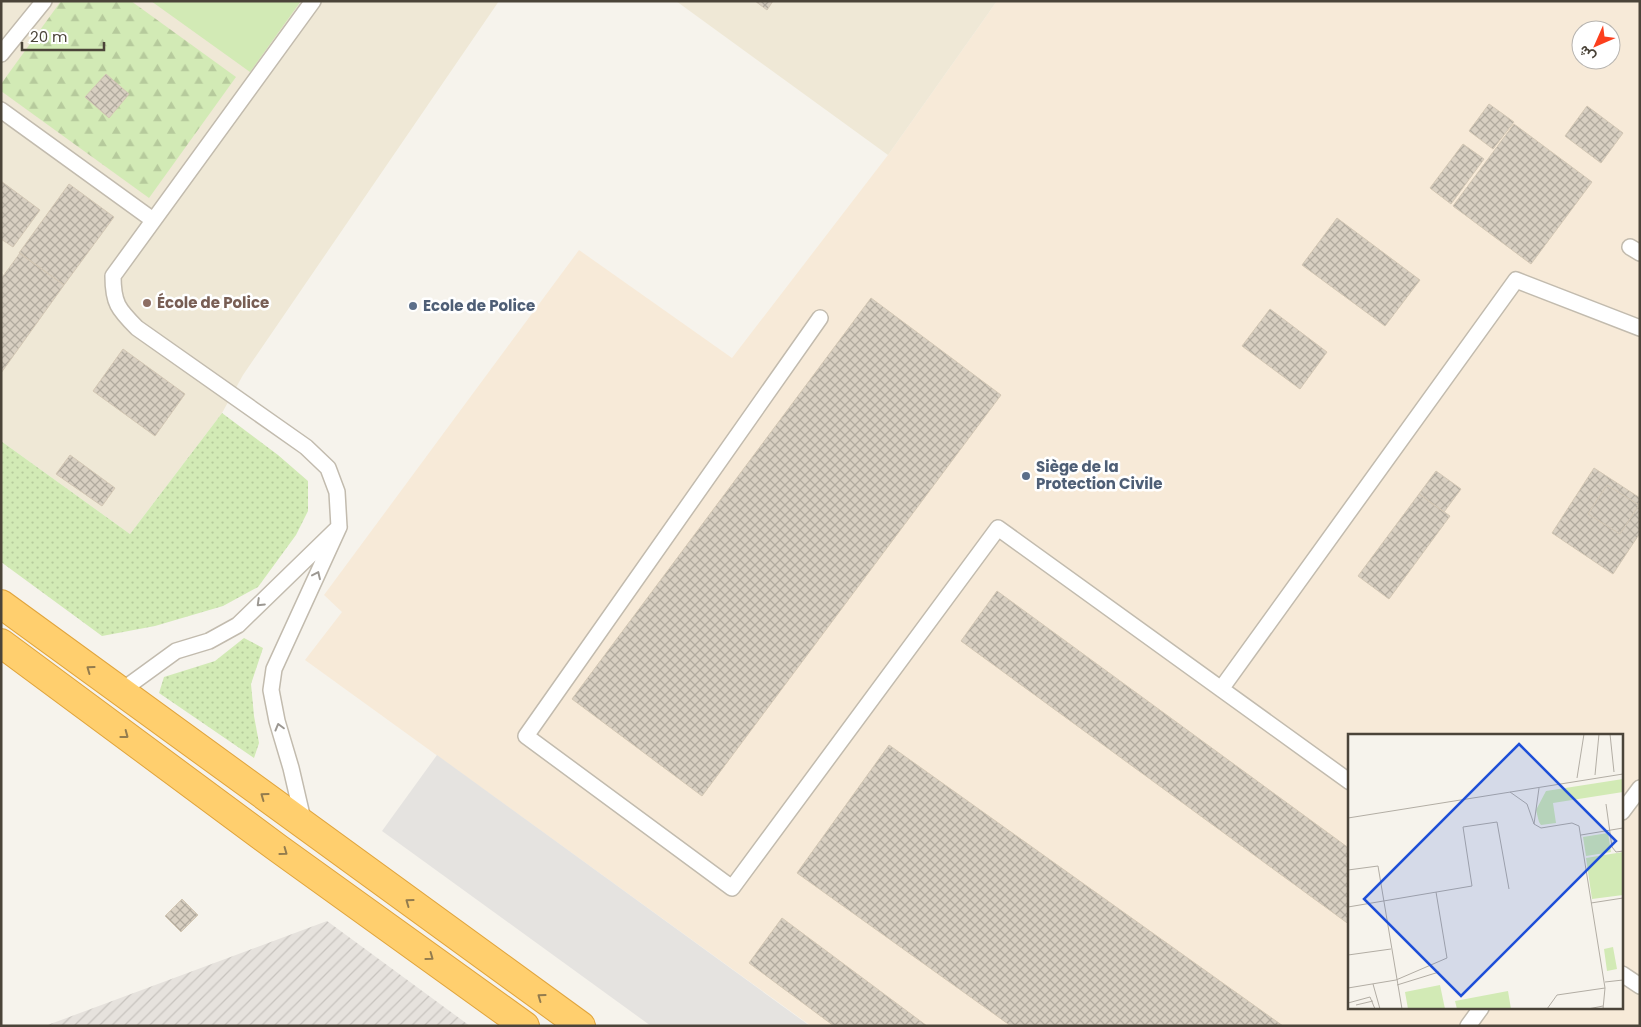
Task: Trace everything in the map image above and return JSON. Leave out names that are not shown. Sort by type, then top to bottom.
[{"type":"highway","points":[[1,604],[581,1026]]},
{"type":"highway","points":[[1,643],[287,855],[525,1026]]},
{"type":"highway","points":[[101,718],[121,691]]},
{"type":"lane","points":[[1,54],[44,1]]},
{"type":"lane","points":[[304,825],[276,713],[272,690],[274,668],[339,527],[337,492],[328,468],[306,447],[137,328],[122,312],[113,296],[113,276],[313,1]]},
{"type":"lane","points":[[1,110],[154,220]]},
{"type":"lane","points":[[1221,689],[1516,280],[1640,328]]},
{"type":"lane","points":[[820,318],[526,736],[732,888],[998,528],[1348,781]]},
{"type":"lane","points":[[121,691],[176,650],[209,641],[238,624],[339,527]]},
{"type":"lane","points":[[1624,809],[1640,788]]},
{"type":"lane","points":[[1624,975],[1640,986]]},
{"type":"lane","points":[[1468,1026],[1480,1010]]},
{"type":"shaded area","name":"École de Police","points":[[1,1],[499,1],[243,375],[222,413],[130,534],[1,441]]},
{"type":"shaded area","points":[[676,1],[997,1],[888,155]]},
{"type":"shaded area","name":"Siège de la Protection Civile","points":[[997,1],[1640,1],[1640,1026],[811,1026],[305,660],[342,612],[324,595],[579,250],[732,358],[888,155]]},
{"type":"shaded area","points":[[437,755],[810,1026],[651,1026],[382,831]]},
{"type":"shaded area","points":[[327,921],[470,1026],[45,1026]]},
{"type":"green space","points":[[61,1],[131,1],[236,77],[149,198],[1,91],[1,84]]},
{"type":"green space","points":[[151,1],[301,1],[250,72]]},
{"type":"green space","points":[[222,413],[278,455],[308,481],[308,511],[296,535],[258,587],[223,606],[155,626],[102,636],[1,562],[1,441],[130,534]]},
{"type":"green space","points":[[244,638],[263,648],[251,684],[259,743],[254,758],[159,693],[164,677],[215,661]]},
{"type":"building","points":[[755,1],[773,1],[767,10]]},
{"type":"building","points":[[106,74],[129,94],[109,118],[85,97]]},
{"type":"building","points":[[1489,104],[1514,122],[1493,149],[1469,131]]},
{"type":"building","points":[[1587,106],[1623,133],[1601,163],[1565,136]]},
{"type":"building","points":[[1514,124],[1592,182],[1531,264],[1453,206]]},
{"type":"building","points":[[1463,144],[1484,159],[1451,204],[1430,188]]},
{"type":"building","points":[[1,181],[40,210],[13,247],[1,239]]},
{"type":"building","points":[[69,184],[114,217],[64,285],[19,253]]},
{"type":"building","points":[[1337,218],[1420,280],[1385,326],[1302,265]]},
{"type":"building","points":[[20,253],[64,285],[1,373],[1,279]]},
{"type":"building","points":[[871,298],[1001,395],[702,796],[572,699]]},
{"type":"building","points":[[1270,309],[1327,352],[1300,389],[1242,346]]},
{"type":"building","points":[[123,349],[185,394],[155,436],[93,391]]},
{"type":"building","points":[[70,455],[115,488],[102,506],[56,474]]},
{"type":"building","points":[[1594,468],[1640,498],[1640,533],[1613,574],[1552,533]]},
{"type":"building","points":[[1436,471],[1461,489],[1444,512],[1419,494]]},
{"type":"building","points":[[1607,485],[1639,505],[1620,534],[1588,514]]},
{"type":"building","points":[[1419,494],[1450,516],[1389,599],[1358,576]]},
{"type":"building","points":[[997,591],[1348,848],[1348,924],[961,641]]},
{"type":"building","points":[[889,745],[1283,1026],[1011,1026],[797,873]]},
{"type":"building","points":[[182,899],[198,915],[181,932],[165,916]]},
{"type":"building","points":[[782,918],[927,1026],[834,1026],[749,963]]},
{"type":"place","name":"École de Police","points":[[147,303]]},
{"type":"place","name":"Ecole de Police","points":[[413,306]]},
{"type":"place","name":"Siège de la Protection Civile","points":[[1026,476]]}]
